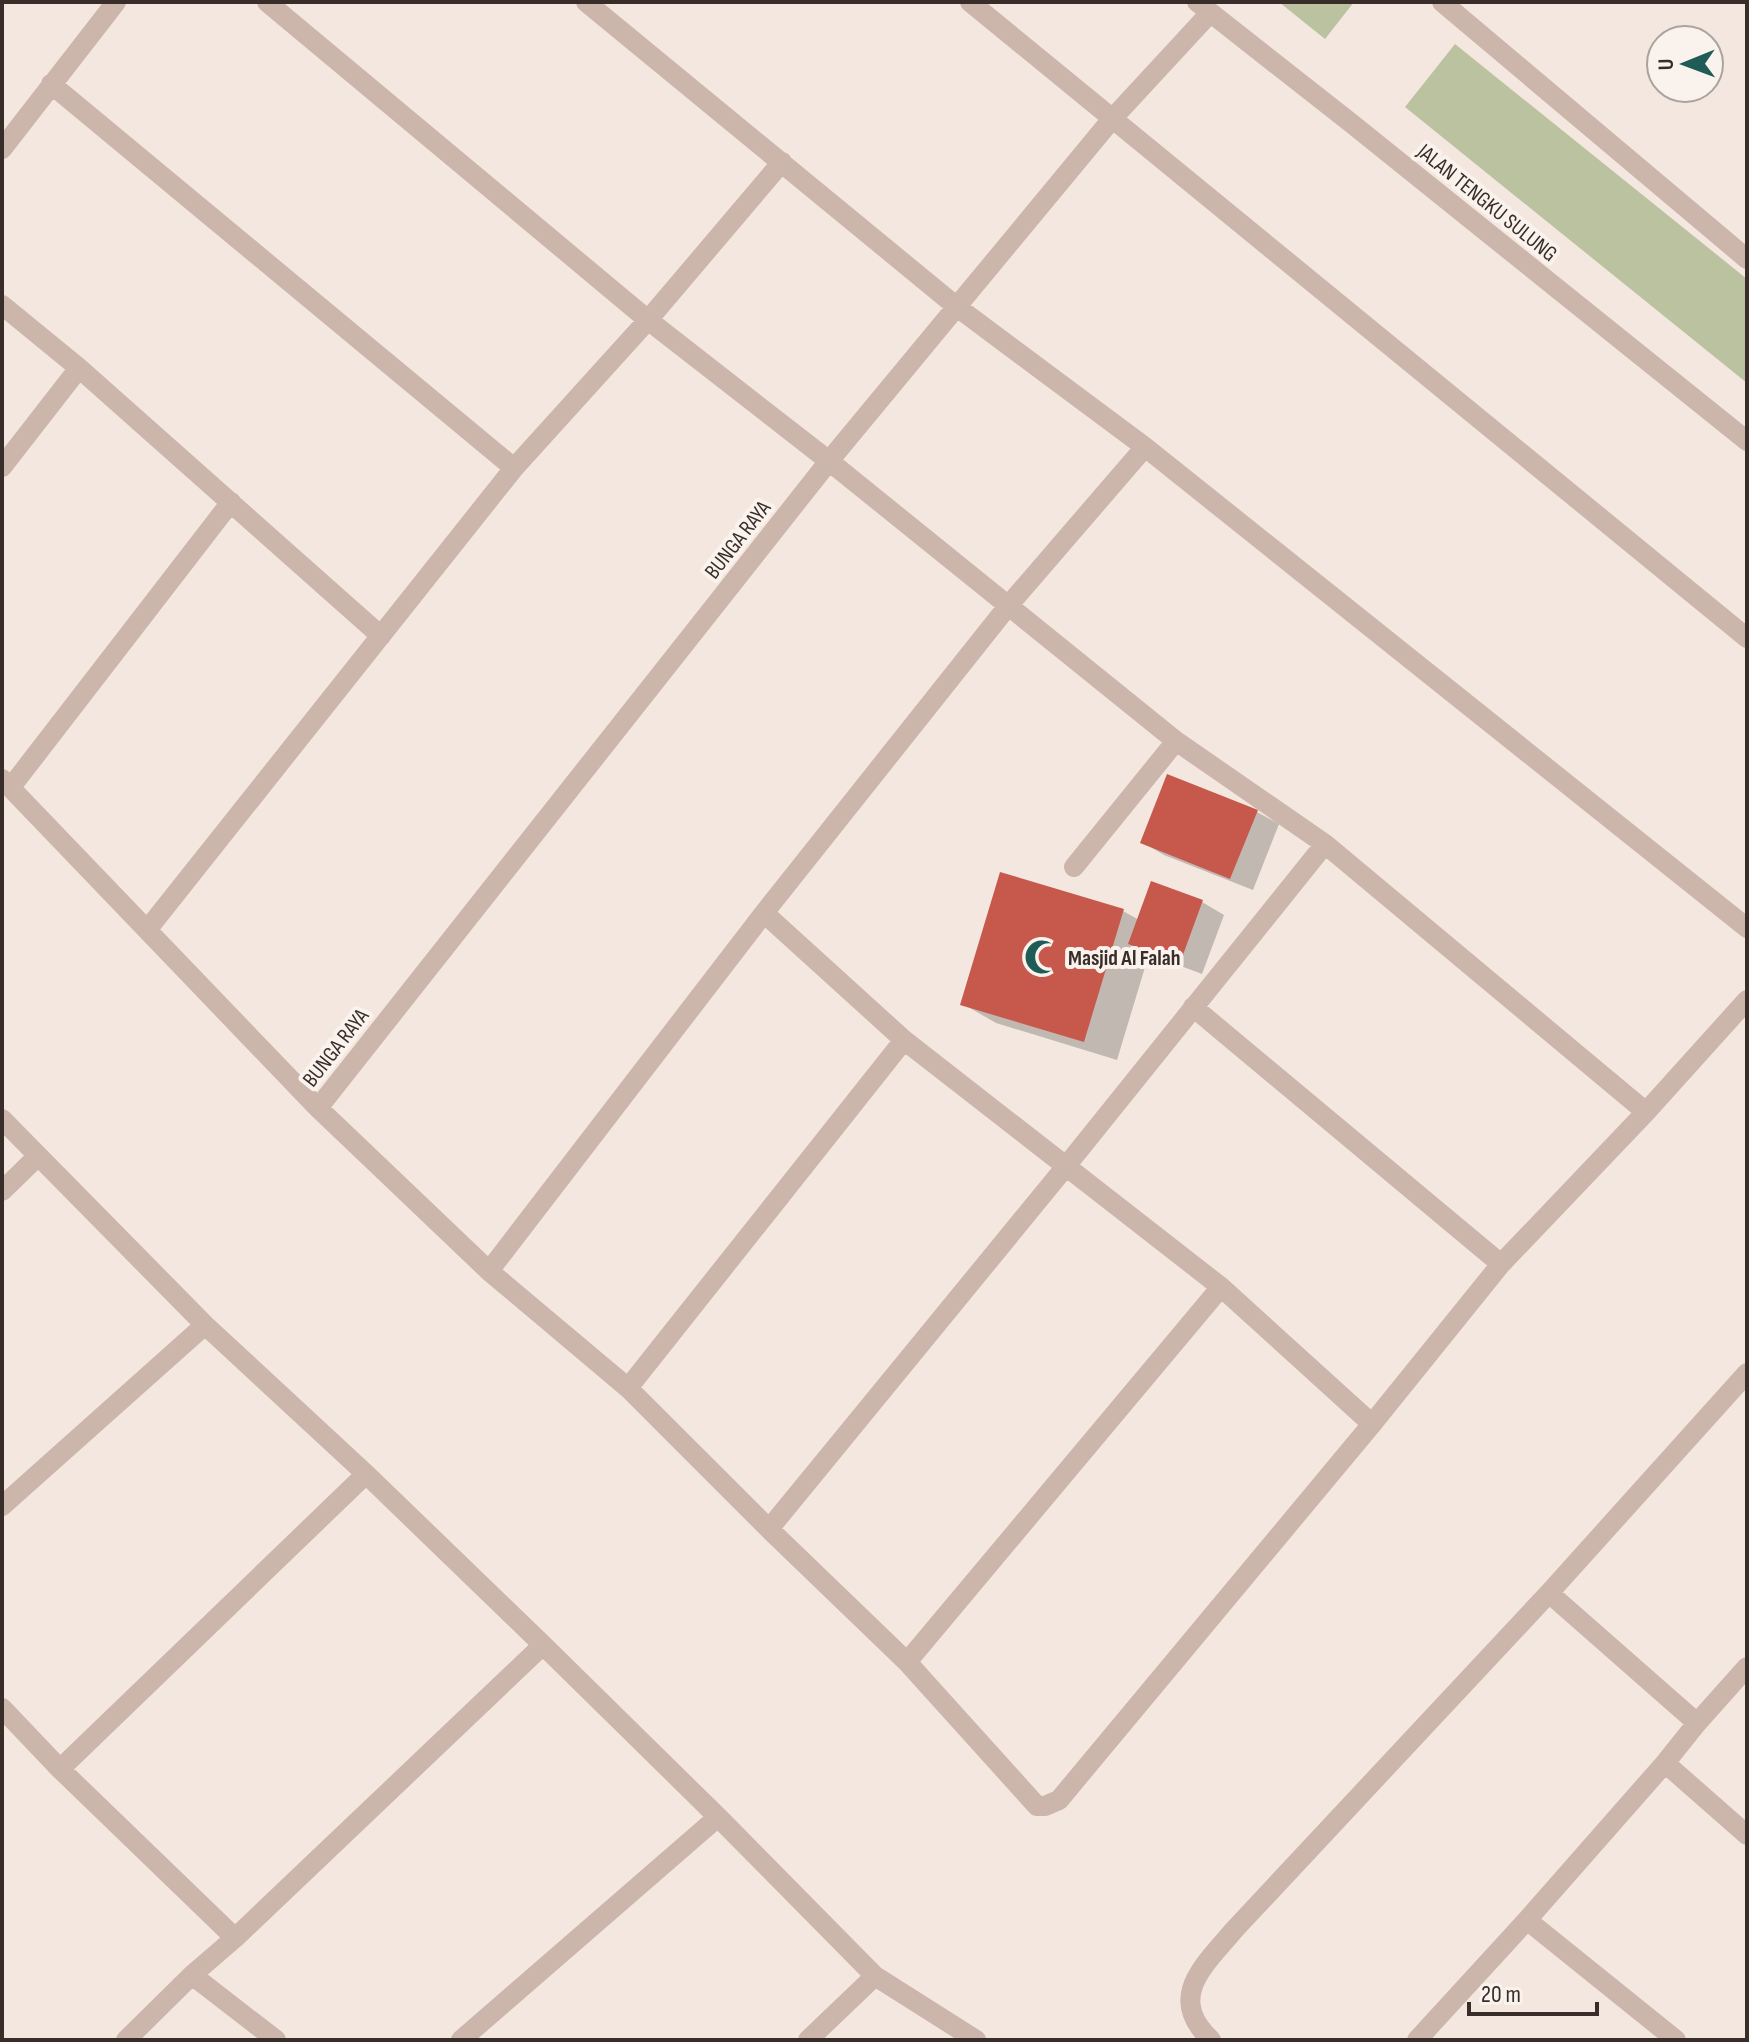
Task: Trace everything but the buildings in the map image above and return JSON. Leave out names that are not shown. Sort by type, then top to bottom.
[{"type":"street","points":[[2,149],[116,2]]},
{"type":"street","points":[[267,2],[648,320],[829,461],[1176,741],[1325,844],[1646,1112]]},
{"type":"street","points":[[586,2],[957,307],[1145,447],[1747,928]]},
{"type":"street","points":[[970,2],[1747,638]]},
{"type":"street","points":[[1442,2],[1747,259]]},
{"type":"street","name":"BUNGA RAYA","points":[[318,1108],[829,461],[1203,7]]},
{"type":"street","name":"JALAN TENGKU SULUNG","points":[[1203,7],[1747,441]]},
{"type":"street","points":[[51,84],[514,468]]},
{"type":"street","points":[[147,930],[514,468],[648,320],[782,162]]},
{"type":"street","points":[[2,305],[79,368],[381,636]]},
{"type":"street","points":[[2,467],[79,368]]},
{"type":"street","points":[[489,1271],[764,913],[1008,606],[1145,447]]},
{"type":"street","points":[[231,502],[7,783],[318,1108],[489,1271],[628,1388],[907,1662],[1037,1806],[1059,1800],[1501,1264],[1646,1112],[1747,1000]]},
{"type":"street","points":[[1074,867],[1176,741]]},
{"type":"street","points":[[769,1529],[1325,844]]},
{"type":"street","points":[[764,913],[904,1040],[1221,1287],[1372,1424]]},
{"type":"street","points":[[1193,1007],[1501,1264]]},
{"type":"street","points":[[628,1388],[904,1040]]},
{"type":"street","points":[[2,1119],[205,1325],[366,1474],[543,1645],[875,1976],[976,2040]]},
{"type":"street","points":[[2,1191],[37,1157]]},
{"type":"street","points":[[907,1662],[1221,1287]]},
{"type":"street","points":[[2,1506],[205,1325]]},
{"type":"street","points":[[1211,2040],[1189,2006],[1192,1985],[1209,1960],[1549,1593],[1747,1373]]},
{"type":"street","points":[[60,1769],[366,1474]]},
{"type":"street","points":[[1549,1593],[1697,1723]]},
{"type":"street","points":[[126,2040],[543,1645]]},
{"type":"street","points":[[1417,2040],[1527,1920],[1747,1667]]},
{"type":"street","points":[[2,1708],[60,1769],[235,1938]]},
{"type":"street","points":[[1665,1763],[1747,1835]]},
{"type":"street","points":[[461,2040],[718,1817]]},
{"type":"street","points":[[1527,1920],[1676,2040]]},
{"type":"street","points":[[192,1975],[276,2040]]},
{"type":"street","points":[[808,2040],[875,1976]]},
{"type":"green space","points":[[1279,2],[1354,2],[1325,39]]},
{"type":"green space","points":[[1455,44],[1747,279],[1747,383],[1405,107]]},
{"type":"place","name":"Masjid Al Falah","points":[[1042,957]]}]
